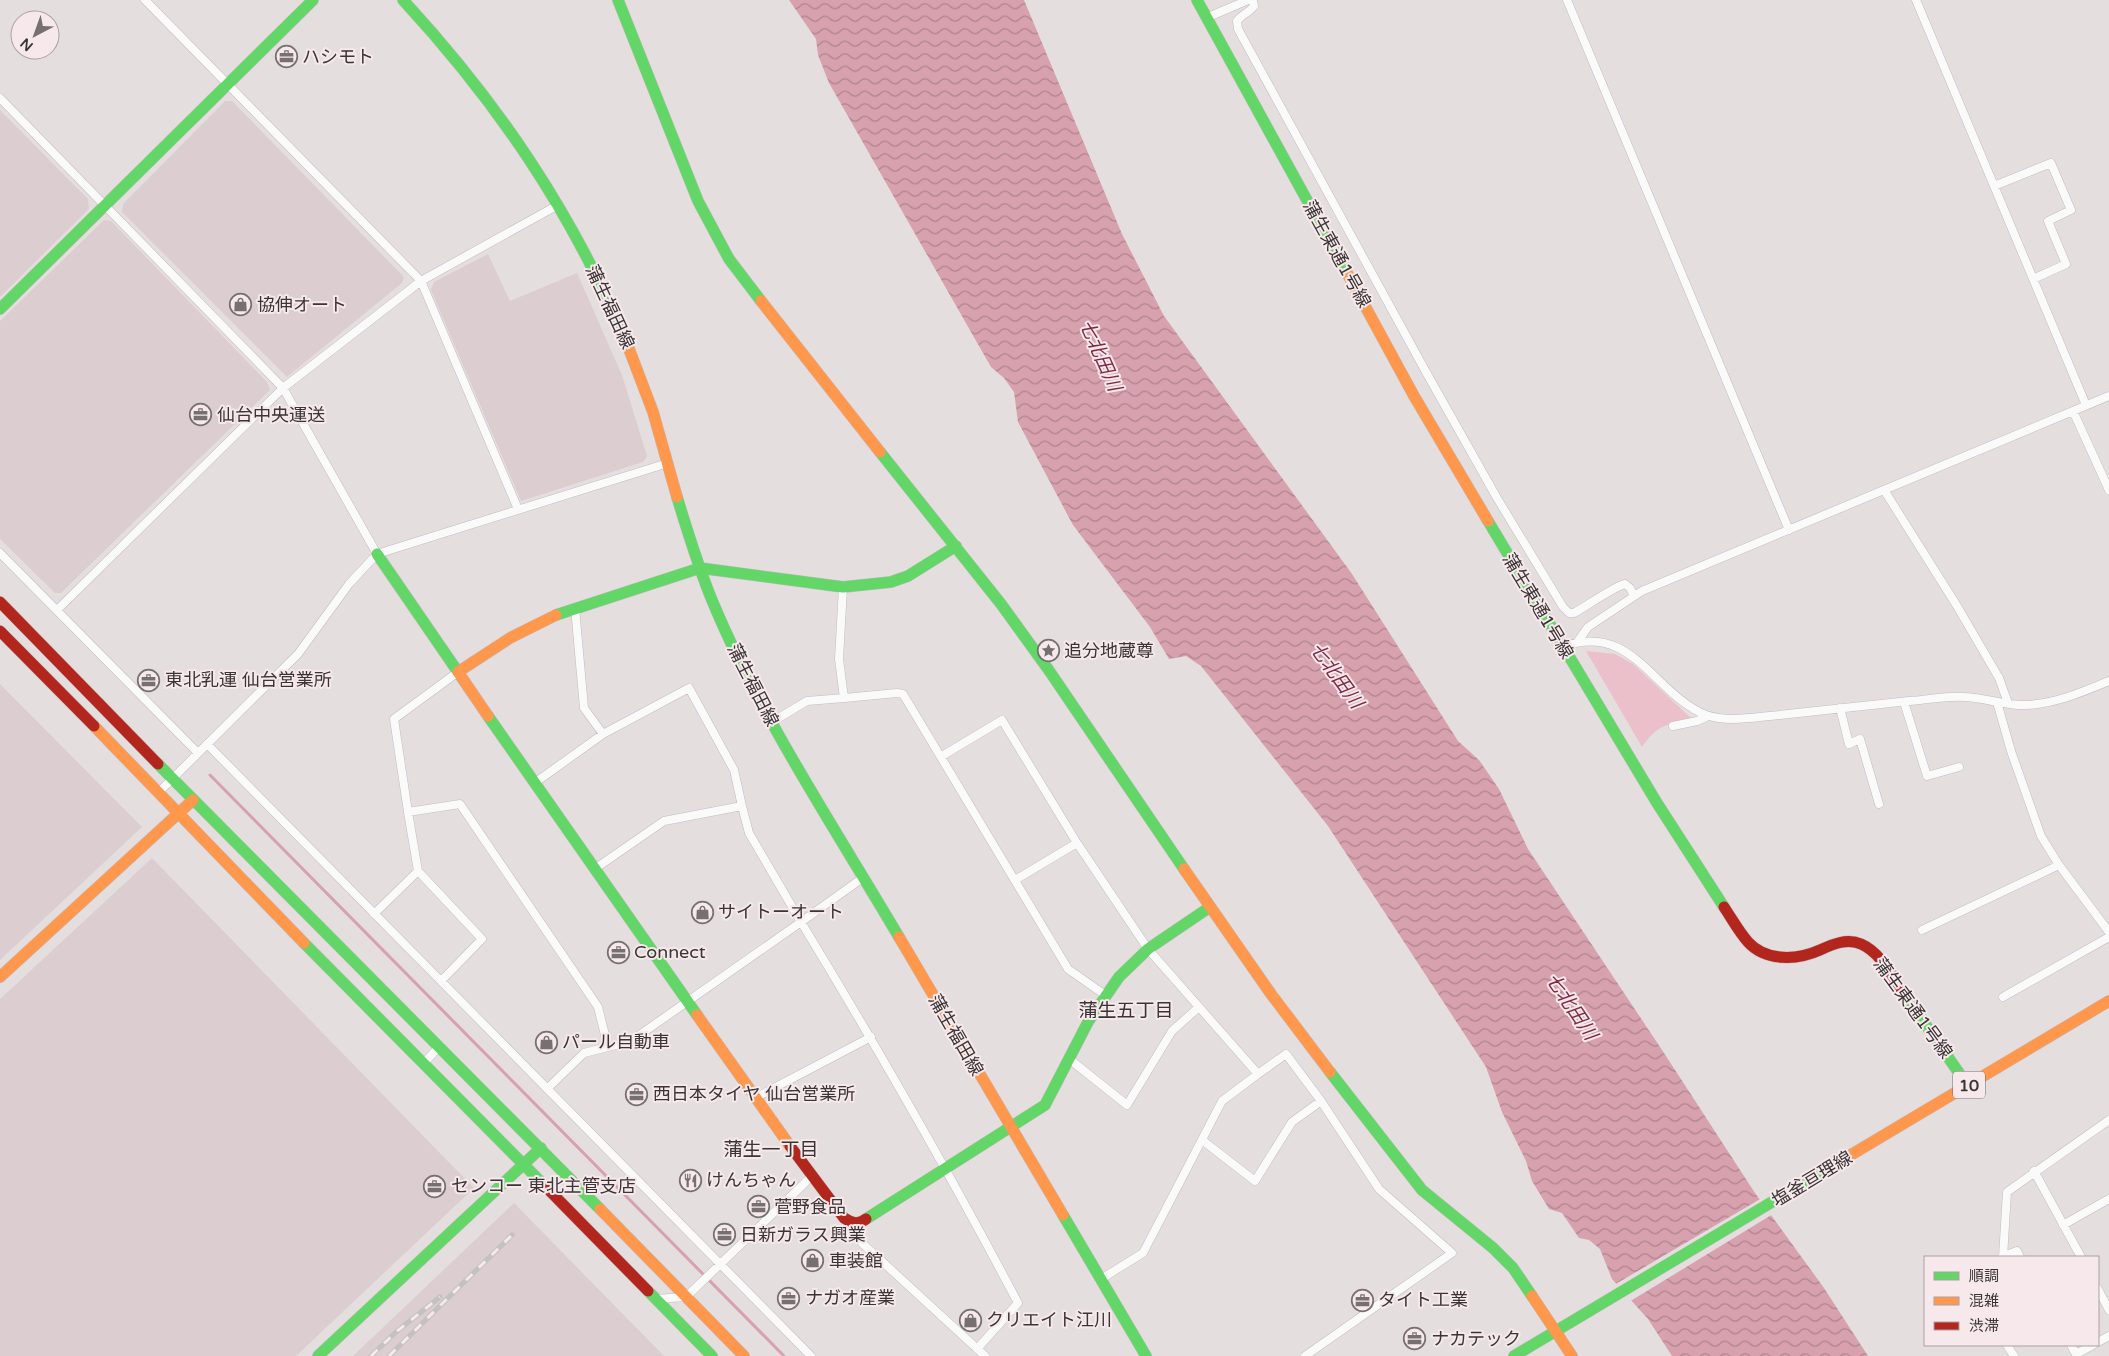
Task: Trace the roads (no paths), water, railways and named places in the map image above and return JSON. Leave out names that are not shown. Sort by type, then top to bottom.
[{"type":"street","points":[[145,0],[421,281],[518,509]]},
{"type":"street","points":[[0,309],[313,0]]},
{"type":"street","name":"蒲生福田線","points":[[403,0],[459,63],[495,108],[558,205],[600,282],[635,362],[700,568],[736,654],[772,722],[1146,1356]]},
{"type":"street","points":[[618,0],[698,201],[729,259],[781,328],[956,546],[1048,669],[1271,994],[1414,1181],[1431,1199],[1493,1248],[1508,1263],[1519,1276],[1572,1356]]},
{"type":"street","name":"蒲生東通1号線","points":[[1197,0],[1414,396],[1656,803],[1737,927],[1750,943],[1767,953],[1786,958],[1806,956],[1841,941],[1859,943],[1874,953],[1968,1086]]},
{"type":"street","points":[[1206,18],[1248,0]]},
{"type":"street","points":[[1253,0],[1254,6],[1237,21],[1238,29],[1426,372],[1497,498],[1563,607],[1569,613],[1574,613],[1610,592],[1618,585],[1625,584],[1630,588],[1634,596]]},
{"type":"street","points":[[1567,0],[1789,530]]},
{"type":"street","points":[[1916,0],[2086,405]]},
{"type":"street","points":[[0,98],[283,388],[377,554],[755,1098],[844,1218],[852,1223],[862,1222],[1045,1105],[1068,1058],[1105,995],[1119,977],[1148,949],[1210,907]]},
{"type":"street","points":[[1994,186],[2051,162],[2068,202],[2071,210],[2048,221],[2066,264],[2033,278]]},
{"type":"street","points":[[57,610],[283,388],[421,281],[558,205]]},
{"type":"street","points":[[1578,641],[1588,627],[1642,591],[2109,396]]},
{"type":"street","points":[[2074,411],[2109,490]]},
{"type":"street","points":[[159,792],[298,654],[349,584],[377,554],[668,463]]},
{"type":"street","points":[[1884,490],[1957,606],[1999,678],[2008,703]]},
{"type":"street","points":[[441,981],[482,939],[418,872],[394,719],[458,672],[510,638],[544,620],[575,608],[700,568],[843,587],[884,584],[908,576],[956,546]]},
{"type":"street","points":[[0,553],[198,753]]},
{"type":"street","points":[[843,587],[839,659],[844,698]]},
{"type":"street","points":[[0,602],[193,800],[440,1046],[744,1356]]},
{"type":"street","points":[[575,608],[584,708],[603,734]]},
{"type":"street","points":[[0,631],[179,812],[307,946],[712,1356]]},
{"type":"street","points":[[1562,647],[1578,641],[1592,640],[1613,646],[1632,655],[1675,695],[1708,716],[1724,719],[1752,718],[1965,696],[2025,705],[2056,701],[2109,681]]},
{"type":"street","points":[[536,782],[603,734],[688,688],[734,770],[749,833],[871,1037],[946,1169],[1018,1303],[977,1348]]},
{"type":"street","points":[[772,722],[807,701],[903,694],[942,756],[1068,969],[1105,995]]},
{"type":"street","points":[[1904,702],[1927,776],[1958,767]]},
{"type":"street","points":[[1997,702],[2011,751],[2023,780],[2041,836],[2059,865],[2109,932]]},
{"type":"street","points":[[1840,708],[1849,744],[1860,740],[1879,804]]},
{"type":"street","points":[[1673,726],[1697,721],[1708,716]]},
{"type":"street","points":[[942,756],[1002,720],[1077,843],[1148,949],[1258,1074]]},
{"type":"street","points":[[207,744],[547,1089],[718,1268],[811,1356]]},
{"type":"street","points":[[0,977],[193,800]]},
{"type":"street","points":[[408,812],[460,804],[598,1007],[608,1047]]},
{"type":"street","points":[[596,868],[664,821],[742,806]]},
{"type":"street","points":[[1015,880],[1077,843]]},
{"type":"street","points":[[1922,930],[2059,865]]},
{"type":"street","points":[[374,914],[418,872]]},
{"type":"street","points":[[547,1089],[584,1053],[631,1041],[864,877]]},
{"type":"street","points":[[2003,996],[2109,937]]},
{"type":"street","name":"塩釜亘理線","points":[[1514,1356],[2109,1001]]},
{"type":"street","points":[[1068,1058],[1127,1105],[1172,1031],[1199,1006]]},
{"type":"street","points":[[755,1098],[871,1037]]},
{"type":"street","points":[[423,1064],[440,1046]]},
{"type":"street","points":[[1100,1279],[1143,1253],[1222,1100],[1286,1054],[1322,1101],[1379,1189],[1452,1253],[1305,1356]]},
{"type":"street","points":[[1202,1140],[1255,1182],[1292,1122],[1322,1101]]},
{"type":"street","points":[[2003,1256],[2007,1192],[2034,1171],[2109,1120]]},
{"type":"street","points":[[318,1356],[541,1148]]},
{"type":"street","points":[[2034,1171],[2079,1256]]},
{"type":"street","points":[[655,1298],[686,1297],[699,1287],[812,1176]]},
{"type":"street","points":[[2063,1225],[2109,1199]]},
{"type":"street","points":[[852,1223],[862,1243],[985,1356]]},
{"type":"street","points":[[2006,1256],[2017,1252],[2019,1256]]},
{"type":"street","points":[[2109,1291],[2099,1292],[2109,1310]]},
{"type":"street","points":[[2072,1346],[2076,1354],[2091,1346]]},
{"type":"water","name":"七北田川","points":[[789,0],[1024,0],[1122,234],[1164,316],[1352,574],[1458,741],[1479,760],[1499,789],[1528,849],[1755,1193],[1824,1288],[1868,1356],[1672,1356],[1648,1319],[1612,1279],[1600,1249],[1589,1240],[1579,1238],[1562,1213],[1549,1209],[1532,1181],[1526,1161],[1502,1112],[1486,1067],[1328,826],[1201,666],[1186,656],[1169,659],[1150,627],[1073,525],[1018,422],[1014,392],[1004,378],[991,367],[829,83],[818,55],[816,39]]},
{"type":"waterway","points":[[210,775],[784,1356]]},
{"type":"railway","points":[[389,1356],[512,1235]]},
{"type":"railway","points":[[371,1356],[396,1332],[440,1297]]},
{"type":"place","name":"ハシモト","points":[[286,57]]},
{"type":"place","name":"協伸オート","points":[[241,305]]},
{"type":"place","name":"仙台中央運送","points":[[201,415]]},
{"type":"place","name":"追分地蔵尊","points":[[1048,651]]},
{"type":"place","name":"東北乳運 仙台営業所","points":[[149,680]]},
{"type":"place","name":"サイトーオート","points":[[702,912]]},
{"type":"place","name":"Connect","points":[[618,952]]},
{"type":"place","name":"パール自動車","points":[[546,1042]]},
{"type":"place","name":"西日本タイヤ 仙台営業所","points":[[637,1094]]},
{"type":"place","name":"けんちゃん","points":[[690,1180]]},
{"type":"place","name":"センコー 東北主管支店","points":[[435,1186]]},
{"type":"place","name":"菅野食品","points":[[758,1207]]},
{"type":"place","name":"日新ガラス興業","points":[[724,1235]]},
{"type":"place","name":"車装館","points":[[813,1261]]},
{"type":"place","name":"ナガオ産業","points":[[789,1298]]},
{"type":"place","name":"タイト工業","points":[[1362,1300]]},
{"type":"place","name":"クリエイト江川","points":[[970,1320]]},
{"type":"place","name":"ナカテック","points":[[1415,1339]]},
{"type":"district","name":"蒲生五丁目","points":[[1126,1010]]},
{"type":"district","name":"蒲生一丁目","points":[[771,1149]]}]
